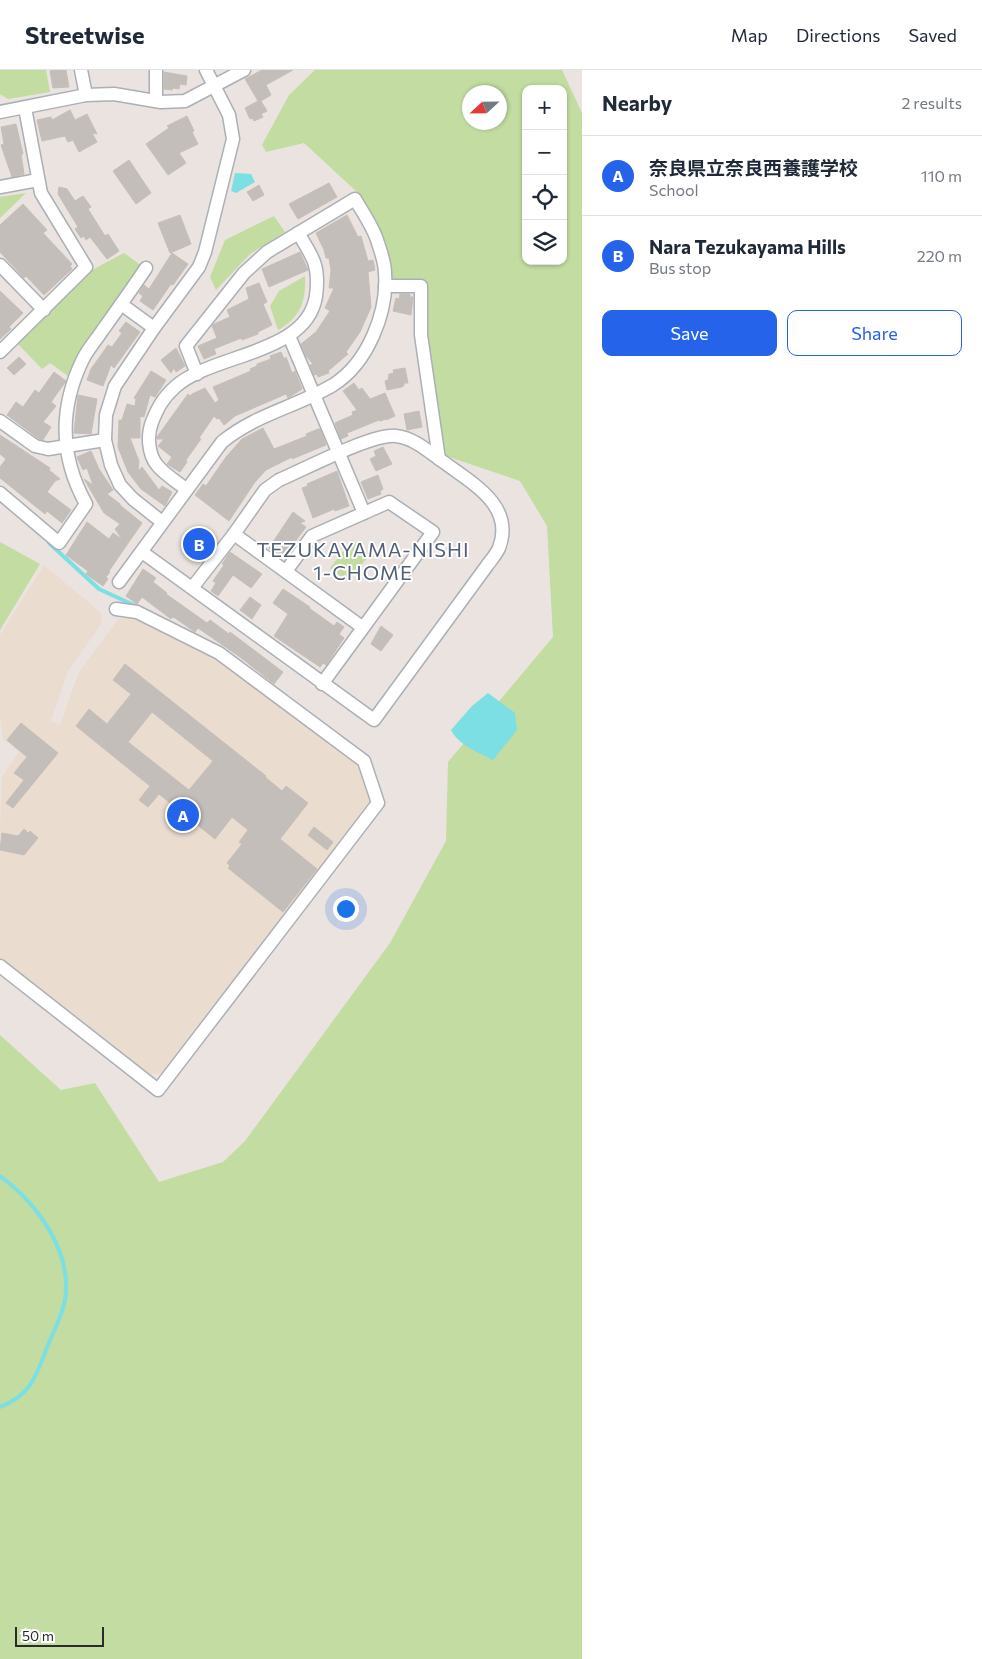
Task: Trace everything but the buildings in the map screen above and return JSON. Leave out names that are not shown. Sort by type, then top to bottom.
[{"type":"street","points":[[81,70],[86,95]]},
{"type":"street","points":[[156,70],[156,101]]},
{"type":"street","points":[[162,522],[133,499],[120,485],[111,465],[105,440],[106,415],[115,386],[154,328],[199,267],[205,252],[233,139],[229,115],[206,70]]},
{"type":"street","points":[[0,103],[6,111],[86,95],[114,94],[156,101],[185,101],[244,70]]},
{"type":"street","points":[[0,352],[86,267],[41,193],[25,108]]},
{"type":"street","points":[[0,187],[38,180]]},
{"type":"street","points":[[119,582],[222,442],[251,422],[334,384],[355,365],[372,341],[384,303],[385,272],[378,241],[355,199],[267,252],[244,273],[186,346],[197,374]]},
{"type":"street","points":[[186,490],[157,465],[149,449],[151,426],[159,404],[176,386],[197,374],[289,336],[302,326],[314,304],[318,279],[314,258],[298,233]]},
{"type":"street","points":[[0,265],[44,310]]},
{"type":"street","points":[[0,493],[59,543],[86,504],[78,490],[68,461],[65,420],[70,390],[84,358],[146,268]]},
{"type":"street","points":[[385,286],[421,286],[421,335],[440,459]]},
{"type":"street","points":[[121,304],[154,328]]},
{"type":"street","points":[[289,336],[364,512]]},
{"type":"street","points":[[0,421],[35,446],[48,449],[67,448],[105,440]]},
{"type":"street","points":[[142,552],[374,720],[498,548],[503,528],[499,510],[485,492],[416,443],[395,436],[374,439],[279,480],[265,490],[192,588]]},
{"type":"street","points":[[286,571],[312,536],[389,502],[433,532],[322,684]]},
{"type":"street","points":[[234,534],[362,627]]},
{"type":"street","points":[[0,966],[158,1090],[378,803],[364,762],[235,664],[220,653],[138,612],[116,608]]},
{"type":"shaded area","points":[[44,565],[100,612],[102,623],[68,671],[51,721],[60,725],[79,672],[117,621],[135,616],[219,658],[363,765],[375,802],[166,1073],[142,1075],[0,962],[2,777],[19,752],[3,739],[0,717],[0,635]]},
{"type":"green space","points":[[0,70],[46,70],[50,92],[8,99],[0,94]]},
{"type":"green space","points":[[315,70],[562,70],[582,113],[582,1659],[0,1659],[0,1035],[61,1090],[95,1083],[159,1182],[223,1162],[245,1141],[390,943],[446,841],[448,762],[553,637],[547,526],[520,481],[446,456],[425,337],[425,282],[391,282],[380,234],[357,192],[304,143],[266,152],[262,145],[289,95]]},
{"type":"green space","points":[[26,193],[0,218],[0,197]]},
{"type":"green space","points":[[274,216],[285,232],[250,254],[216,290],[210,277],[225,240]]},
{"type":"green space","points":[[124,253],[142,266],[81,353],[68,376],[50,363],[42,369],[18,344],[94,269]]},
{"type":"green space","points":[[305,276],[301,308],[292,320],[278,330],[270,306],[279,291]]},
{"type":"green space","points":[[352,540],[370,554],[348,582],[330,568]]},
{"type":"green space","points":[[0,542],[40,564],[0,630]]},
{"type":"water","points":[[235,173],[251,174],[255,182],[236,193],[231,191]]},
{"type":"water","points":[[488,693],[515,713],[517,730],[493,760],[464,744],[451,730],[472,706]]},
{"type":"waterway","points":[[49,543],[99,589],[138,607]]},
{"type":"waterway","points":[[0,1176],[27,1200],[49,1230],[58,1247],[66,1282],[62,1313],[35,1378],[18,1397],[0,1407]]},
{"type":"place","name":"Nara Tezukayama Hills","points":[[199,544]]},
{"type":"place","name":"奈良県立奈良西養護学校","points":[[183,815]]},
{"type":"district","name":"TEZUKAYAMA-NISHI 1-CHOME","points":[[363,562]]}]
